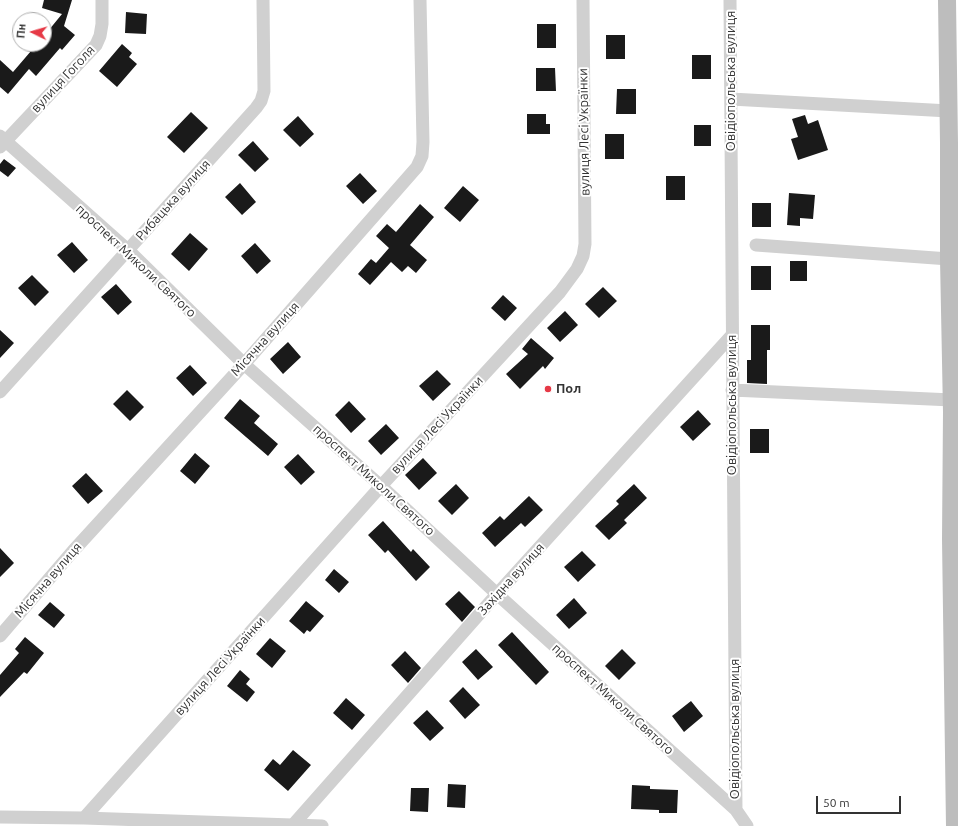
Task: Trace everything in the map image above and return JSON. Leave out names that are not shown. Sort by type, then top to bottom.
[{"type":"street","name":"вулиця Гоголя","points":[[2,141],[96,45],[100,36],[102,24],[102,0]]},
{"type":"street","name":"Рибацька вулиця","points":[[0,392],[261,101],[264,91],[263,0]]},
{"type":"street","name":"Місячна вулиця","points":[[0,636],[73,551],[244,364],[417,167],[422,156],[423,142],[420,0]]},
{"type":"street","name":"вулиця Лесі Українки","points":[[84,818],[381,486],[560,292],[577,269],[583,256],[585,244],[582,0]]},
{"type":"street","name":"Овідіопольська вулиця","points":[[730,0],[736,810]]},
{"type":"street","points":[[947,0],[949,259],[952,400],[951,539],[955,826]]},
{"type":"street","points":[[731,99],[949,111]]},
{"type":"street","name":"проспект Миколи Святого","points":[[2,141],[128,250],[244,364],[381,486],[497,594],[736,810],[747,826]]},
{"type":"street","points":[[756,245],[949,259]]},
{"type":"street","name":"Західна вулиця","points":[[292,825],[497,594],[732,335]]},
{"type":"street","points":[[732,390],[952,400]]},
{"type":"street","points":[[0,817],[84,818],[322,826]]},
{"type":"building","points":[[44,0],[72,0],[64,26],[75,35],[62,50],[60,48],[36,76],[29,69],[8,94],[0,87],[0,60],[13,72],[30,52],[52,52],[52,26],[62,14],[42,8]]},
{"type":"building","points":[[126,12],[147,14],[146,34],[125,33]]},
{"type":"building","points":[[537,24],[556,24],[556,48],[537,48]]},
{"type":"building","points":[[606,35],[625,35],[625,59],[606,59]]},
{"type":"building","points":[[122,44],[132,53],[129,57],[137,64],[117,87],[99,71]]},
{"type":"building","points":[[692,55],[711,55],[711,79],[692,79]]},
{"type":"building","points":[[536,68],[555,68],[556,91],[536,91]]},
{"type":"building","points":[[617,89],[636,89],[636,114],[616,114]]},
{"type":"building","points":[[191,112],[208,128],[184,153],[167,137]]},
{"type":"building","points":[[527,114],[546,114],[546,124],[550,124],[550,134],[527,134]]},
{"type":"building","points":[[805,115],[808,124],[818,120],[828,150],[798,160],[791,139],[798,137],[792,119]]},
{"type":"building","points":[[298,116],[314,134],[300,147],[283,130]]},
{"type":"building","points":[[694,125],[711,125],[711,146],[694,146]]},
{"type":"building","points":[[605,134],[624,134],[624,159],[605,159]]},
{"type":"building","points":[[253,141],[269,159],[255,172],[238,155]]},
{"type":"building","points":[[4,159],[16,168],[8,177],[0,171],[0,164]]},
{"type":"building","points":[[360,173],[377,191],[363,204],[346,186]]},
{"type":"building","points":[[666,176],[685,176],[685,200],[666,200]]},
{"type":"building","points":[[240,183],[256,202],[242,215],[225,197]]},
{"type":"building","points":[[463,186],[479,200],[460,222],[444,208]]},
{"type":"building","points":[[789,193],[815,195],[813,219],[800,218],[800,226],[787,225]]},
{"type":"building","points":[[752,203],[771,203],[771,227],[752,227]]},
{"type":"building","points":[[420,204],[434,217],[410,245],[427,260],[416,273],[408,266],[402,272],[391,262],[370,285],[358,274],[371,259],[376,263],[389,248],[376,236],[387,224],[396,232]]},
{"type":"building","points":[[190,233],[208,249],[189,271],[171,254]]},
{"type":"building","points":[[72,242],[88,260],[74,273],[57,255]]},
{"type":"building","points":[[255,243],[271,261],[257,274],[241,256]]},
{"type":"building","points":[[790,261],[807,261],[807,281],[790,281]]},
{"type":"building","points":[[751,266],[771,266],[771,290],[751,290]]},
{"type":"building","points":[[32,275],[49,292],[35,306],[18,288]]},
{"type":"building","points":[[116,284],[132,302],[118,315],[101,297]]},
{"type":"building","points":[[603,287],[617,301],[599,318],[585,304]]},
{"type":"building","points":[[503,295],[517,308],[505,321],[491,308]]},
{"type":"building","points":[[565,311],[578,325],[560,342],[547,328]]},
{"type":"building","points":[[751,325],[770,325],[770,350],[767,350],[767,384],[747,383],[747,360],[751,360]]},
{"type":"building","points":[[0,330],[14,343],[0,358]]},
{"type":"building","points":[[531,338],[554,358],[545,369],[543,366],[520,389],[506,374],[528,354],[522,349]]},
{"type":"building","points":[[288,342],[301,357],[283,374],[270,359]]},
{"type":"building","points":[[190,365],[207,383],[193,396],[176,378]]},
{"type":"building","points":[[437,370],[451,384],[433,401],[419,386]]},
{"type":"building","points":[[127,390],[144,407],[130,421],[113,404]]},
{"type":"building","points":[[240,399],[260,416],[254,423],[278,444],[268,456],[224,418]]},
{"type":"building","points":[[349,401],[366,419],[351,433],[335,415]]},
{"type":"building","points":[[698,410],[711,424],[693,441],[680,427]]},
{"type":"building","points":[[386,424],[399,438],[381,455],[368,441]]},
{"type":"building","points":[[750,429],[769,429],[769,453],[750,453]]},
{"type":"building","points":[[195,453],[210,466],[195,484],[180,471]]},
{"type":"building","points":[[298,454],[315,472],[301,485],[284,467]]},
{"type":"building","points":[[423,458],[437,473],[419,490],[405,475]]},
{"type":"building","points":[[86,473],[103,491],[88,504],[72,486]]},
{"type":"building","points":[[456,484],[469,498],[452,515],[438,501]]},
{"type":"building","points":[[634,484],[647,498],[624,520],[627,523],[609,540],[595,526],[619,504],[616,501]]},
{"type":"building","points":[[529,496],[543,510],[525,527],[521,523],[495,547],[482,533],[500,516],[504,520]]},
{"type":"building","points":[[383,521],[411,552],[413,549],[430,567],[416,581],[388,550],[385,553],[368,535]]},
{"type":"building","points":[[0,548],[14,563],[0,577]]},
{"type":"building","points":[[582,551],[596,565],[578,582],[564,567]]},
{"type":"building","points":[[334,569],[349,582],[339,593],[325,580]]},
{"type":"building","points":[[459,591],[475,607],[462,622],[445,604]]},
{"type":"building","points":[[574,598],[587,613],[569,629],[556,615]]},
{"type":"building","points":[[306,601],[324,616],[310,632],[307,630],[304,634],[289,621]]},
{"type":"building","points":[[50,602],[65,615],[54,628],[38,615]]},
{"type":"building","points":[[512,632],[549,672],[536,685],[498,645]]},
{"type":"building","points":[[25,637],[44,653],[27,674],[24,672],[0,697],[0,675],[19,653],[15,649]]},
{"type":"building","points":[[270,638],[286,651],[272,668],[256,654]]},
{"type":"building","points":[[476,649],[493,667],[478,680],[462,662]]},
{"type":"building","points":[[622,649],[636,663],[619,680],[605,666]]},
{"type":"building","points":[[405,651],[421,668],[408,683],[391,665]]},
{"type":"building","points":[[240,670],[250,679],[246,684],[255,692],[247,702],[227,686]]},
{"type":"building","points":[[463,687],[480,705],[465,719],[449,701]]},
{"type":"building","points":[[346,698],[365,715],[352,730],[333,713]]},
{"type":"building","points":[[691,701],[703,716],[684,732],[672,716]]},
{"type":"building","points":[[427,710],[444,728],[430,741],[413,723]]},
{"type":"building","points":[[293,750],[311,765],[288,791],[264,770],[273,759],[280,765]]},
{"type":"building","points":[[448,784],[466,785],[465,808],[447,807]]},
{"type":"building","points":[[632,785],[650,786],[650,789],[678,790],[677,813],[659,813],[659,810],[631,809]]},
{"type":"building","points":[[411,788],[429,788],[428,812],[410,811]]},
{"type":"place","name":"Пол","points":[[548,389]]}]
